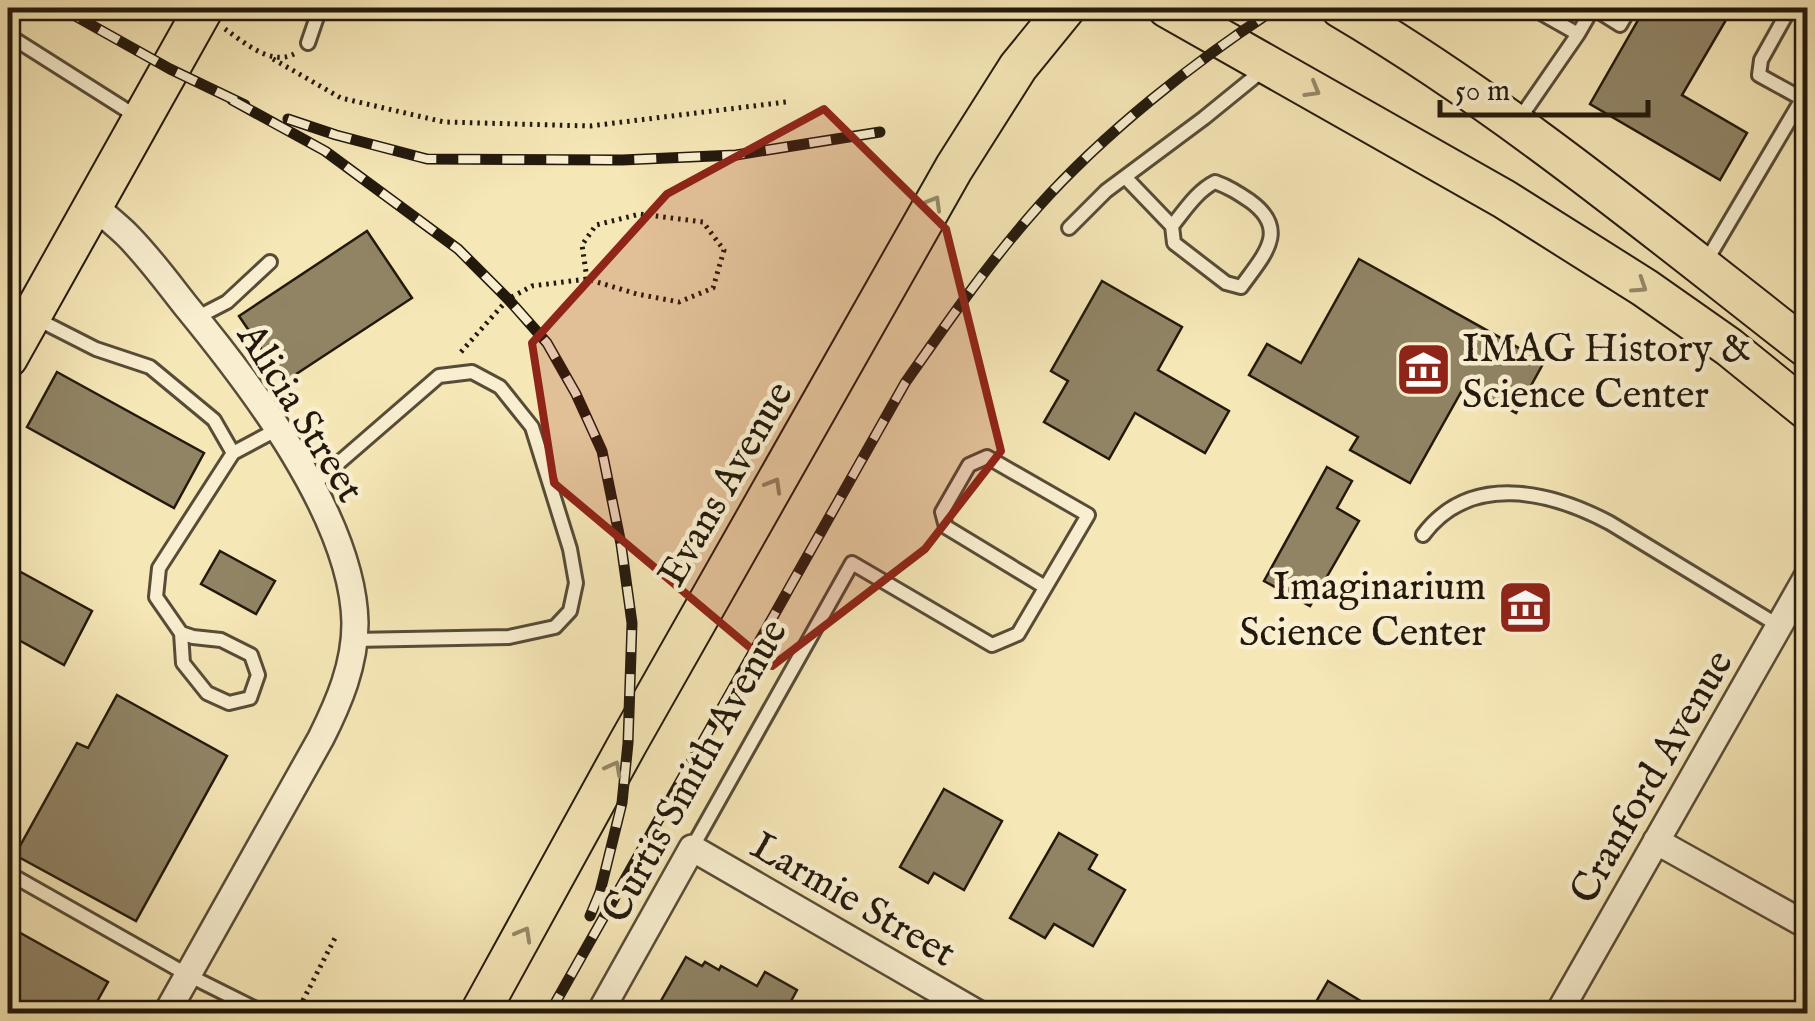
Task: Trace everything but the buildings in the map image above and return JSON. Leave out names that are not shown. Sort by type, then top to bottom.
[{"type":"main road","name":"Evans Avenue","points":[[479,1014],[954,168],[1018,67],[1066,8]]},
{"type":"main road","points":[[1167,8],[1504,199],[1645,288],[1808,411]]},
{"type":"main road","points":[[1340,8],[1516,122],[1808,349]]},
{"type":"main road","points":[[8,358],[203,10]]},
{"type":"street","name":"Alicia Street","points":[[93,206],[128,236],[238,368],[278,429],[312,486],[343,558],[355,623],[352,658],[342,696],[166,1014]]},
{"type":"street","name":"Cranford Avenue","points":[[1558,1014],[1808,574]]},
{"type":"street","points":[[1656,840],[1808,926]]},
{"type":"street","name":"Curtis Smith Avenue","points":[[599,1014],[692,848]]},
{"type":"street","name":"Larmie Street","points":[[692,848],[979,1014]]},
{"type":"lane","points":[[308,43],[320,8]]},
{"type":"lane","points":[[1532,8],[1578,34]]},
{"type":"lane","points":[[1516,122],[1593,8],[1620,25],[1630,8]]},
{"type":"lane","points":[[1703,268],[1805,100],[1759,75],[1760,60],[1790,8]]},
{"type":"lane","points":[[8,35],[141,119]]},
{"type":"lane","points":[[1069,228],[1106,191],[1268,65]]},
{"type":"lane","points":[[1124,177],[1172,226],[1174,243],[1226,283],[1242,287],[1272,234],[1264,212],[1232,188],[1216,182],[1206,186],[1172,226]]},
{"type":"lane","points":[[196,318],[227,302],[270,262]]},
{"type":"lane","points":[[31,316],[96,349],[150,366],[214,420],[233,454]]},
{"type":"lane","points":[[312,486],[439,376],[472,372],[500,387],[532,426],[570,549],[576,583],[570,610],[555,627],[510,638],[354,640]]},
{"type":"lane","points":[[181,633],[221,640],[251,655],[258,675],[250,698],[229,702],[208,694],[183,664],[181,633],[156,596],[159,568],[233,454],[278,429]]},
{"type":"lane","points":[[987,457],[1088,515],[1046,587],[946,527],[942,512],[969,465],[987,457]]},
{"type":"lane","points":[[1423,534],[1439,517],[1464,502],[1504,494],[1546,497],[1582,508],[1610,523],[1778,626]]},
{"type":"lane","name":"Curtis Smith Avenue","points":[[692,848],[852,563],[992,645],[1018,634],[1046,587]]},
{"type":"lane","points":[[8,874],[188,976],[266,1014]]},
{"type":"path","points":[[203,10],[274,59],[341,98],[444,122],[590,126],[786,102]]},
{"type":"path","points":[[274,59],[290,58],[308,43]]},
{"type":"path","points":[[439,376],[508,298],[532,286],[587,279],[680,302],[713,288],[724,250],[703,222],[640,214],[596,225],[582,246],[587,279]]},
{"type":"path","points":[[296,1014],[337,934]]},
{"type":"highlighted area","points":[[824,109],[946,229],[1001,451],[925,549],[772,666],[554,483],[532,343],[667,194]]},
{"type":"railway","points":[[61,8],[170,69],[245,105]]},
{"type":"railway","points":[[549,1014],[905,383],[953,315],[1020,228],[1092,152],[1183,75],[1277,8]]},
{"type":"railway","points":[[232,100],[325,151],[458,249],[547,343],[602,451],[632,623],[622,803],[600,892],[590,916]]},
{"type":"railway","points":[[288,119],[427,159],[622,160],[736,155],[880,132]]},
{"type":"place","name":"IMAG History & Science Center","points":[[1423,370]]},
{"type":"place","name":"Imaginarium Science Center","points":[[1525,608]]}]
